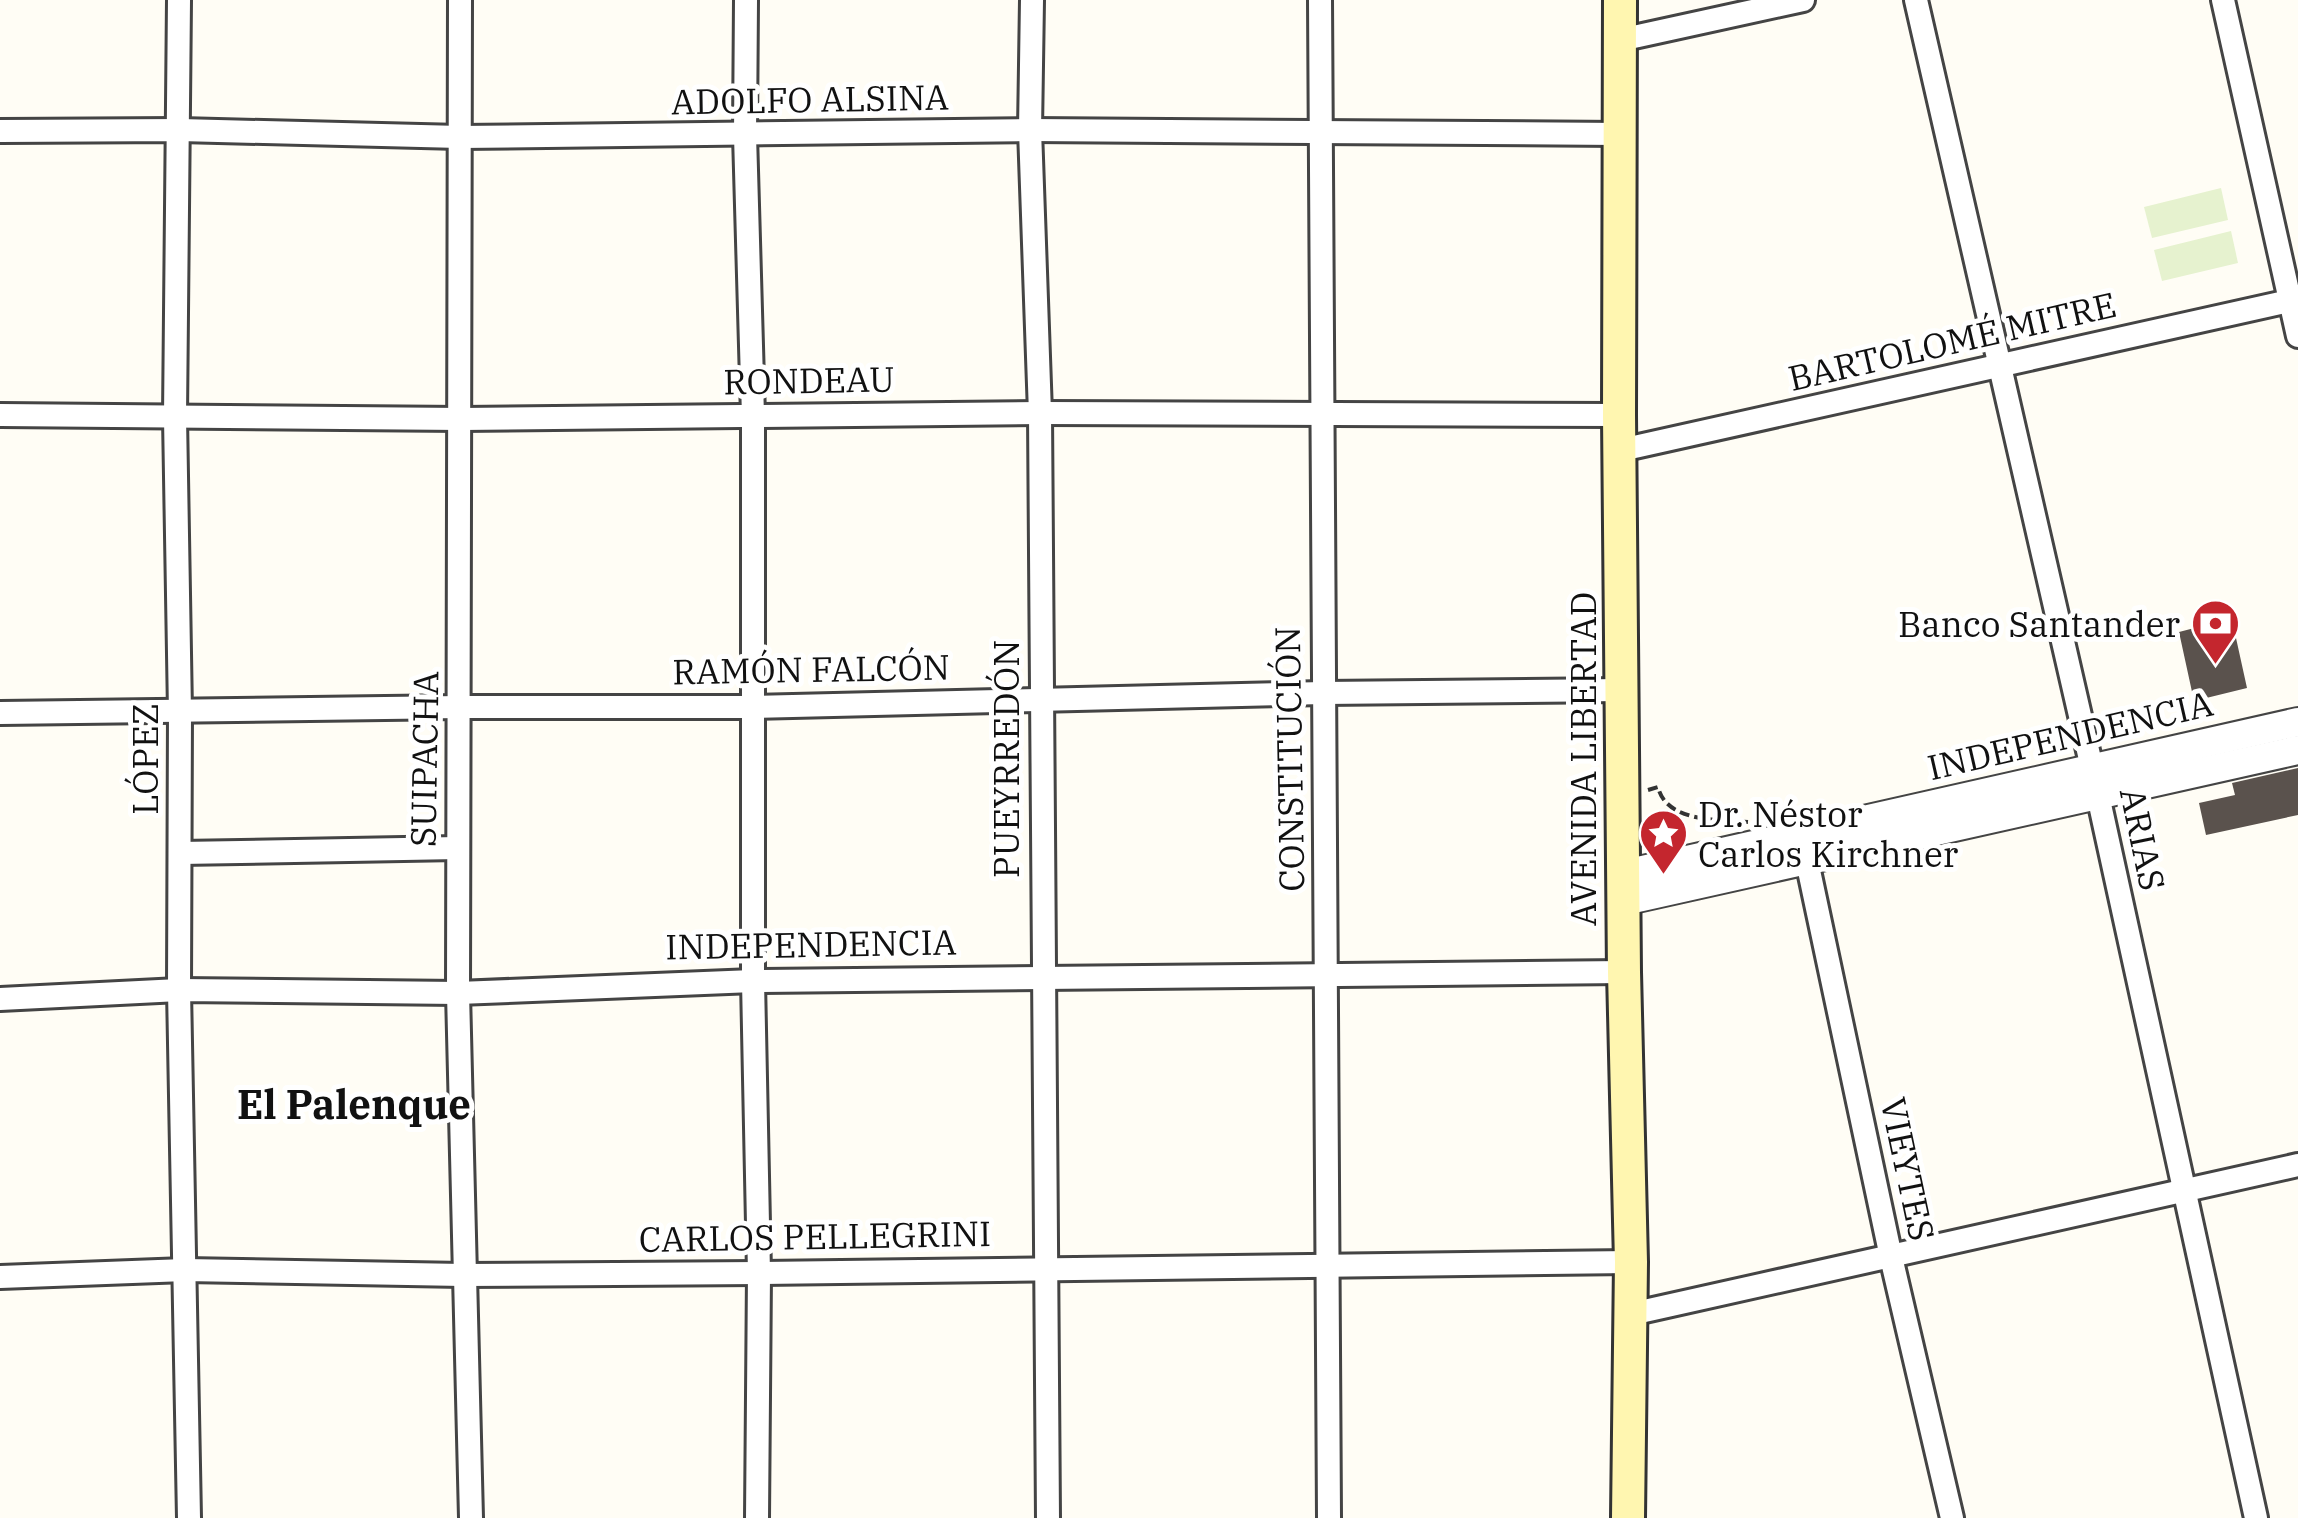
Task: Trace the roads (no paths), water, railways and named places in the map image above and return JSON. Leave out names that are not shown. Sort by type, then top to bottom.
[{"type":"main road","name":"AVENIDA LIBERTAD","points":[[1620,0],[1624,972],[1632,1262],[1628,1518]]},
{"type":"street","name":"LÓPEZ","points":[[179,0],[179,990],[189,1518]]},
{"type":"street","name":"SUIPACHA","points":[[460,0],[458,993],[471,1518]]},
{"type":"street","points":[[746,0],[753,416],[757,1518]]},
{"type":"street","name":"PUEYRREDÓN","points":[[1032,0],[1030,130],[1040,413],[1048,1518]]},
{"type":"street","name":"CONSTITUCIÓN","points":[[1320,0],[1328,1518]]},
{"type":"street","points":[[1620,40],[1802,0]]},
{"type":"street","name":"ARIAS","points":[[1916,0],[2095,782],[2256,1518]]},
{"type":"street","points":[[2222,0],[2294,300],[2298,336]]},
{"type":"street","name":"ADOLFO ALSINA","points":[[0,131],[180,130],[460,137],[1030,130],[1620,134]]},
{"type":"street","name":"BARTOLOMÉ MITRE","points":[[1622,450],[2294,300]]},
{"type":"street","name":"RONDEAU","points":[[0,415],[462,420],[1040,413],[1619,415]]},
{"type":"street","name":"RAMÓN FALCÓN","points":[[0,712],[752,708],[1323,692],[1623,690]]},
{"type":"street","name":"INDEPENDENCIA","points":[[2095,782],[2298,722]]},
{"type":"street","name":"INDEPENDENCIA","points":[[1624,887],[2095,782],[2298,750]]},
{"type":"street","name":"INDEPENDENCIA","points":[[1624,887],[1769,841],[1804,847]]},
{"type":"street","name":"VIEYTES","points":[[1804,847],[1891,1257],[1952,1518]]},
{"type":"street","points":[[180,854],[458,848]]},
{"type":"street","name":"INDEPENDENCIA","points":[[0,1000],[179,990],[458,993],[754,980],[1624,972]]},
{"type":"street","points":[[1631,1314],[2298,1165]]},
{"type":"street","name":"CARLOS PELLEGRINI","points":[[0,1277],[184,1270],[463,1275],[1632,1262]]},
{"type":"place","name":"Banco Santander","points":[[2215,666]]},
{"type":"place","name":"Dr. Néstor Carlos Kirchner","points":[[1663,876]]},
{"type":"district","name":"El Palenque","points":[[354,1104]]}]
